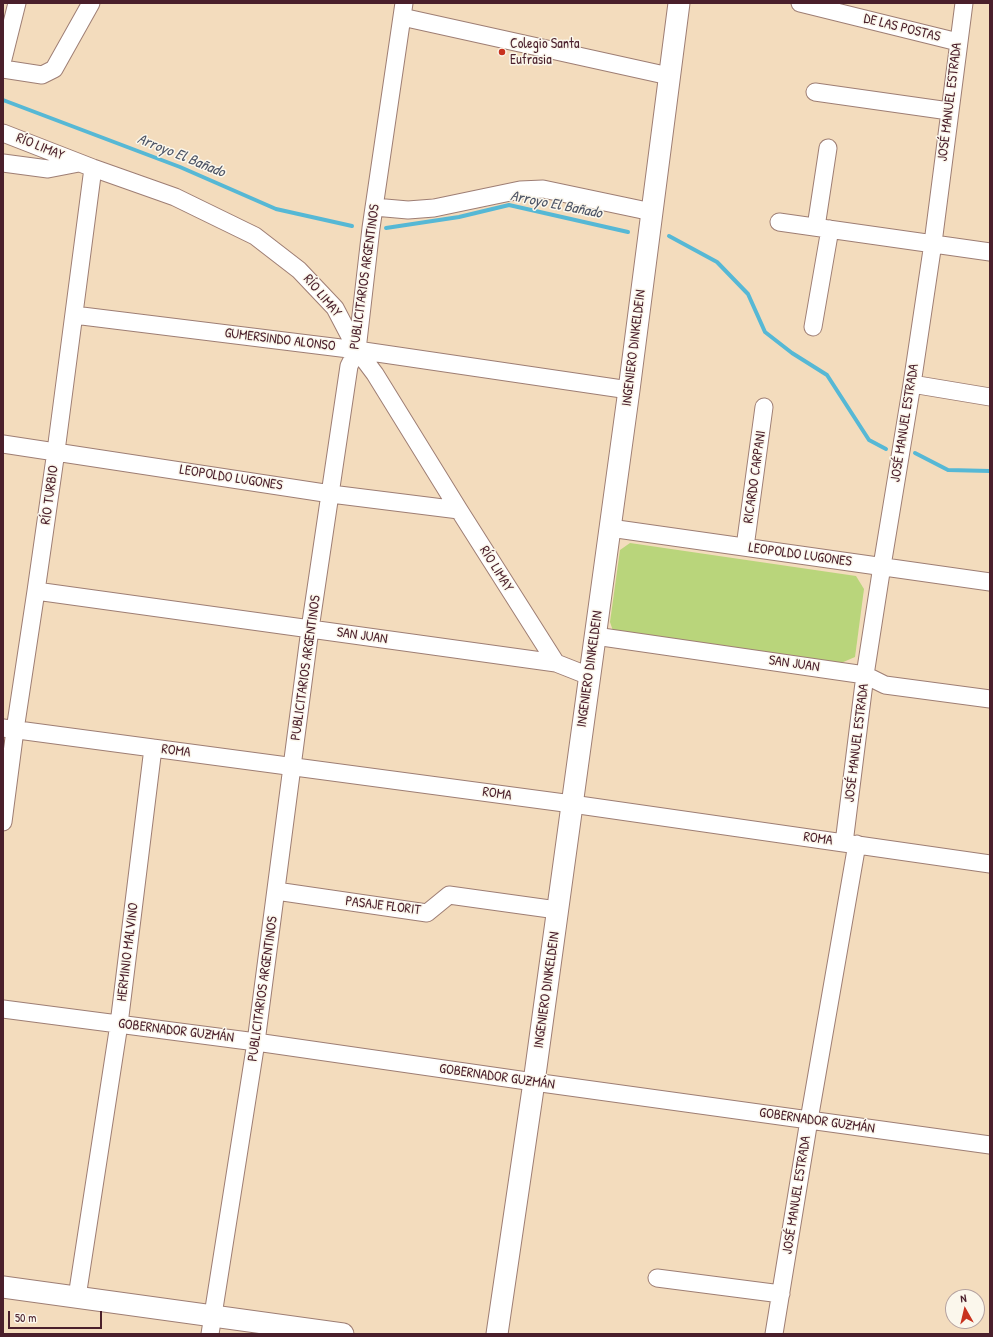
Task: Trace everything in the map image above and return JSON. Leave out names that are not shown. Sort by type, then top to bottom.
[{"type":"main road","name":"INGENIERO DINKELDEIN","points":[[498,1334],[629,390],[679,3]]},
{"type":"main road","points":[[3,1287],[77,1297],[211,1325],[343,1334]]},
{"type":"street","points":[[3,59],[17,3]]},
{"type":"street","points":[[3,69],[42,75],[54,69],[91,3]]},
{"type":"street","name":"DE LAS POSTAS","points":[[800,3],[958,42]]},
{"type":"street","name":"JOSÉ MANUEL ESTRADA","points":[[774,1334],[809,1120],[851,844],[865,675],[912,384],[964,3]]},
{"type":"street","points":[[403,10],[669,76]]},
{"type":"street","name":"PUBLICITARIOS ARGENTINOS","points":[[211,1325],[256,1042],[310,629],[349,366],[357,350],[374,207],[403,10]]},
{"type":"street","points":[[815,92],[949,110]]},
{"type":"street","name":"RÍO LIMAY","points":[[3,132],[86,165],[175,197],[254,236],[299,270],[335,308],[357,350],[375,374],[556,663]]},
{"type":"street","points":[[813,327],[823,228],[828,148]]},
{"type":"street","points":[[3,163],[48,169],[86,165]]},
{"type":"street","name":"RÍO TURBIO","points":[[3,822],[9,729],[36,590],[74,315],[86,165]]},
{"type":"street","points":[[374,207],[408,210],[434,208],[520,190],[543,189],[652,212]]},
{"type":"street","points":[[779,222],[990,252]]},
{"type":"street","name":"GUMERSINDO ALONSO","points":[[74,315],[357,350],[629,390]]},
{"type":"street","points":[[912,384],[990,396]]},
{"type":"street","name":"RICARDO CARPANI","points":[[745,547],[764,407]]},
{"type":"street","name":"LEOPOLDO LUGONES","points":[[3,444],[331,494],[459,510]]},
{"type":"street","name":"LEOPOLDO LUGONES","points":[[610,528],[990,582]]},
{"type":"street","name":"SAN JUAN","points":[[36,590],[556,663],[589,676]]},
{"type":"street","name":"SAN JUAN","points":[[595,636],[865,675],[885,685],[990,699]]},
{"type":"street","name":"ROMA","points":[[9,729],[572,804],[990,864]]},
{"type":"street","name":"HERMINIO MALVINO","points":[[77,1297],[120,1024],[153,748]]},
{"type":"street","name":"PASAJE FLORIT","points":[[276,892],[426,913],[450,895],[557,910]]},
{"type":"street","name":"GOBERNADOR GUZMÁN","points":[[3,1009],[256,1042],[990,1145]]},
{"type":"street","points":[[657,1278],[781,1294]]},
{"type":"green space","points":[[630,543],[856,576],[864,589],[855,657],[841,663],[613,631],[610,622],[620,550]]},
{"type":"waterway","name":"Arroyo El Bañado","points":[[3,100],[180,167],[276,209],[352,226]]},
{"type":"waterway","name":"Arroyo El Bañado","points":[[386,228],[459,217],[509,205],[628,232]]},
{"type":"waterway","name":"Arroyo El Bañado","points":[[669,236],[717,262],[748,294],[765,332],[792,353],[827,375],[869,440],[886,449]]},
{"type":"waterway","name":"Arroyo El Bañado","points":[[915,453],[948,470],[990,471]]},
{"type":"place","name":"Colegio Santa Eufrasia","points":[[502,52]]}]
